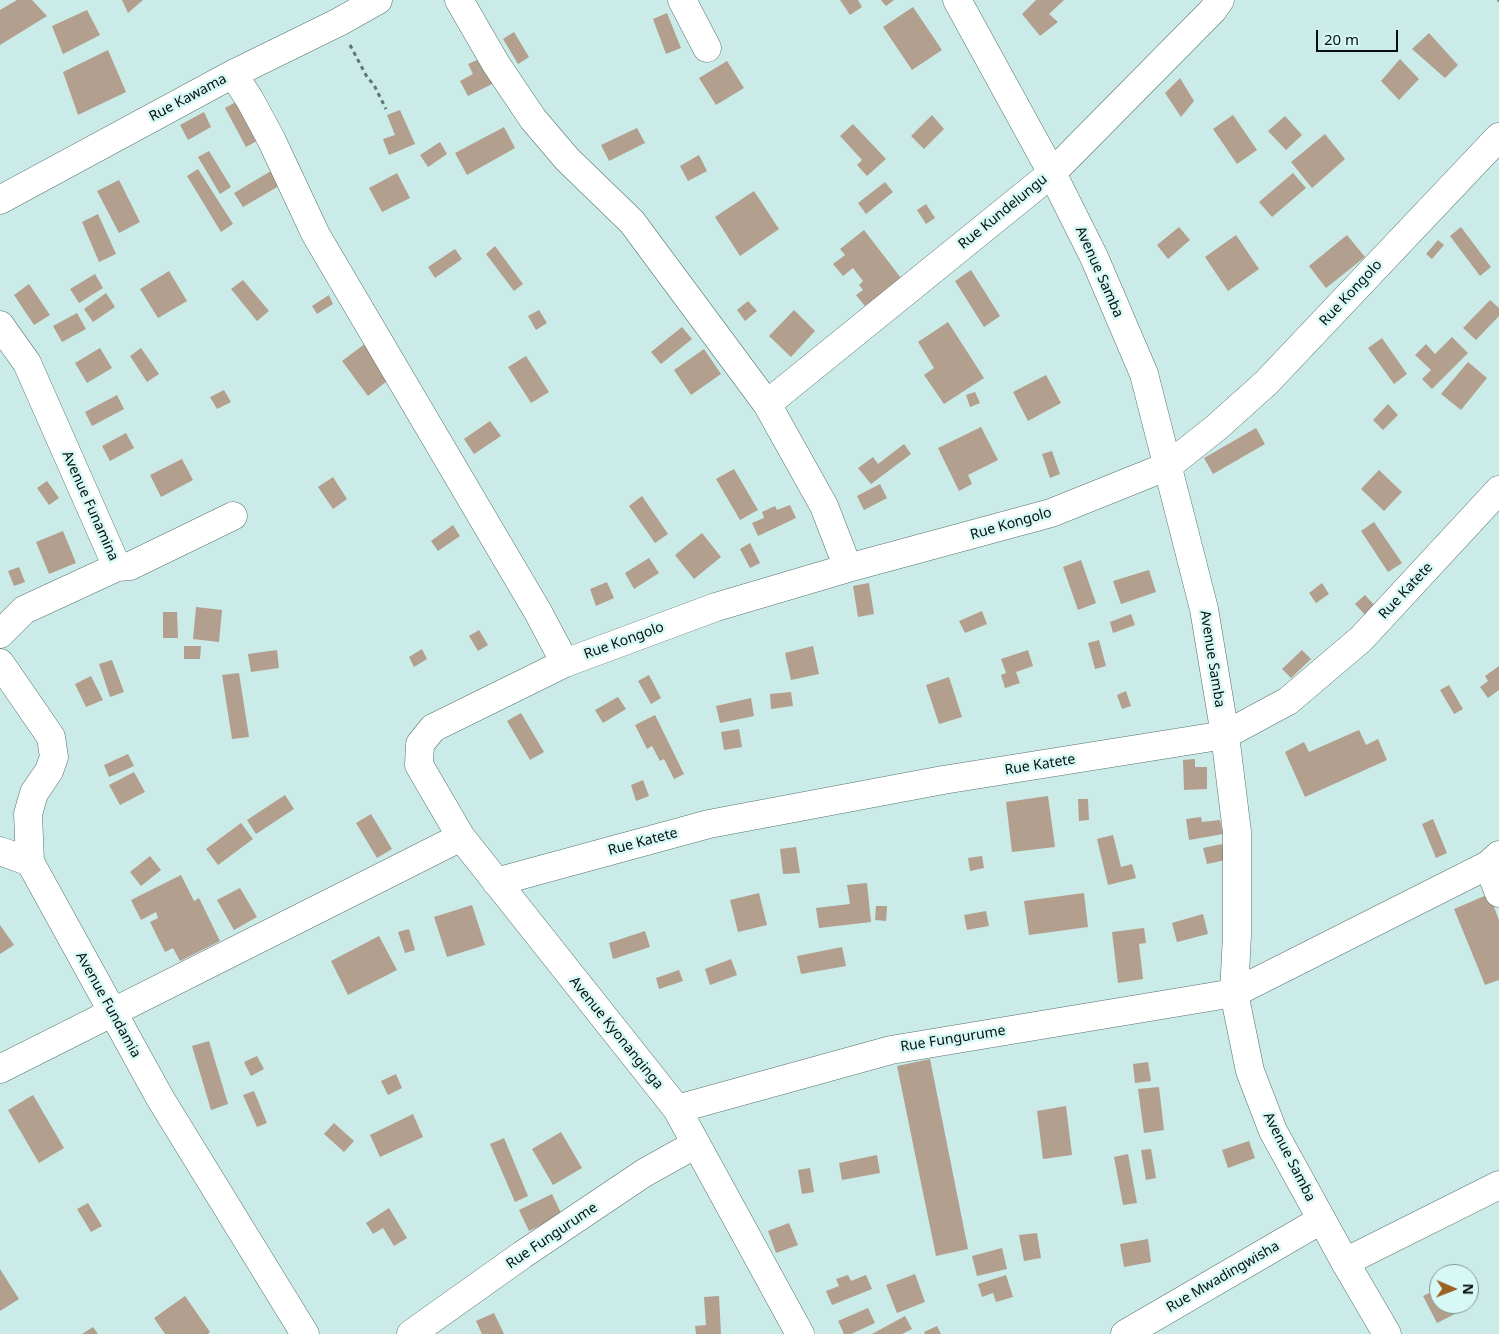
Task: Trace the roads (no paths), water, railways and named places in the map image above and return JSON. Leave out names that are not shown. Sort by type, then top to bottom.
[{"type":"street","name":"Rue Kawama","points":[[0,200],[233,74],[339,22],[378,0]]},
{"type":"street","points":[[459,0],[496,64],[533,119],[568,160],[632,222],[767,404],[824,506],[848,568]]},
{"type":"street","points":[[682,0],[707,48]]},
{"type":"street","name":"Avenue Samba","points":[[957,0],[1052,173],[1094,257],[1144,374],[1204,609],[1225,735],[1237,832],[1237,935],[1234,993],[1250,1071],[1273,1131],[1321,1220],[1387,1334]]},
{"type":"street","name":"Rue Kundelungu","points":[[767,404],[1052,173],[1213,10],[1220,0]]},
{"type":"street","points":[[233,74],[250,100],[271,139],[316,235],[538,612],[566,663]]},
{"type":"street","name":"Rue Kongolo","points":[[420,744],[433,728],[566,663],[716,607],[848,568],[1051,514],[1168,466],[1218,427],[1266,383],[1499,137]]},
{"type":"street","name":"Avenue Funamina","points":[[0,324],[27,363],[117,567],[24,610],[0,634]]},
{"type":"street","name":"Rue Katete","points":[[496,882],[709,824],[943,780],[1225,735],[1288,701],[1362,639],[1499,490]]},
{"type":"street","points":[[117,567],[130,566],[233,516]]},
{"type":"street","name":"Avenue Fundamia","points":[[0,663],[51,737],[54,757],[49,771],[34,793],[28,814],[30,862],[160,1098],[305,1334]]},
{"type":"street","name":"Avenue Kyonanginga","points":[[420,744],[419,765],[461,837],[677,1109],[800,1334]]},
{"type":"street","points":[[0,1069],[461,837]]},
{"type":"street","points":[[0,851],[30,862]]},
{"type":"street","points":[[1494,860],[1499,893]]},
{"type":"street","name":"Rue Fungurume","points":[[677,1109],[891,1050],[1234,993],[1494,860]]},
{"type":"street","name":"Rue Fungurume","points":[[411,1334],[522,1255],[636,1178],[696,1144]]},
{"type":"street","points":[[1345,1262],[1499,1185]]},
{"type":"street","name":"Rue Mwadingwisha","points":[[1125,1334],[1321,1220]]}]
